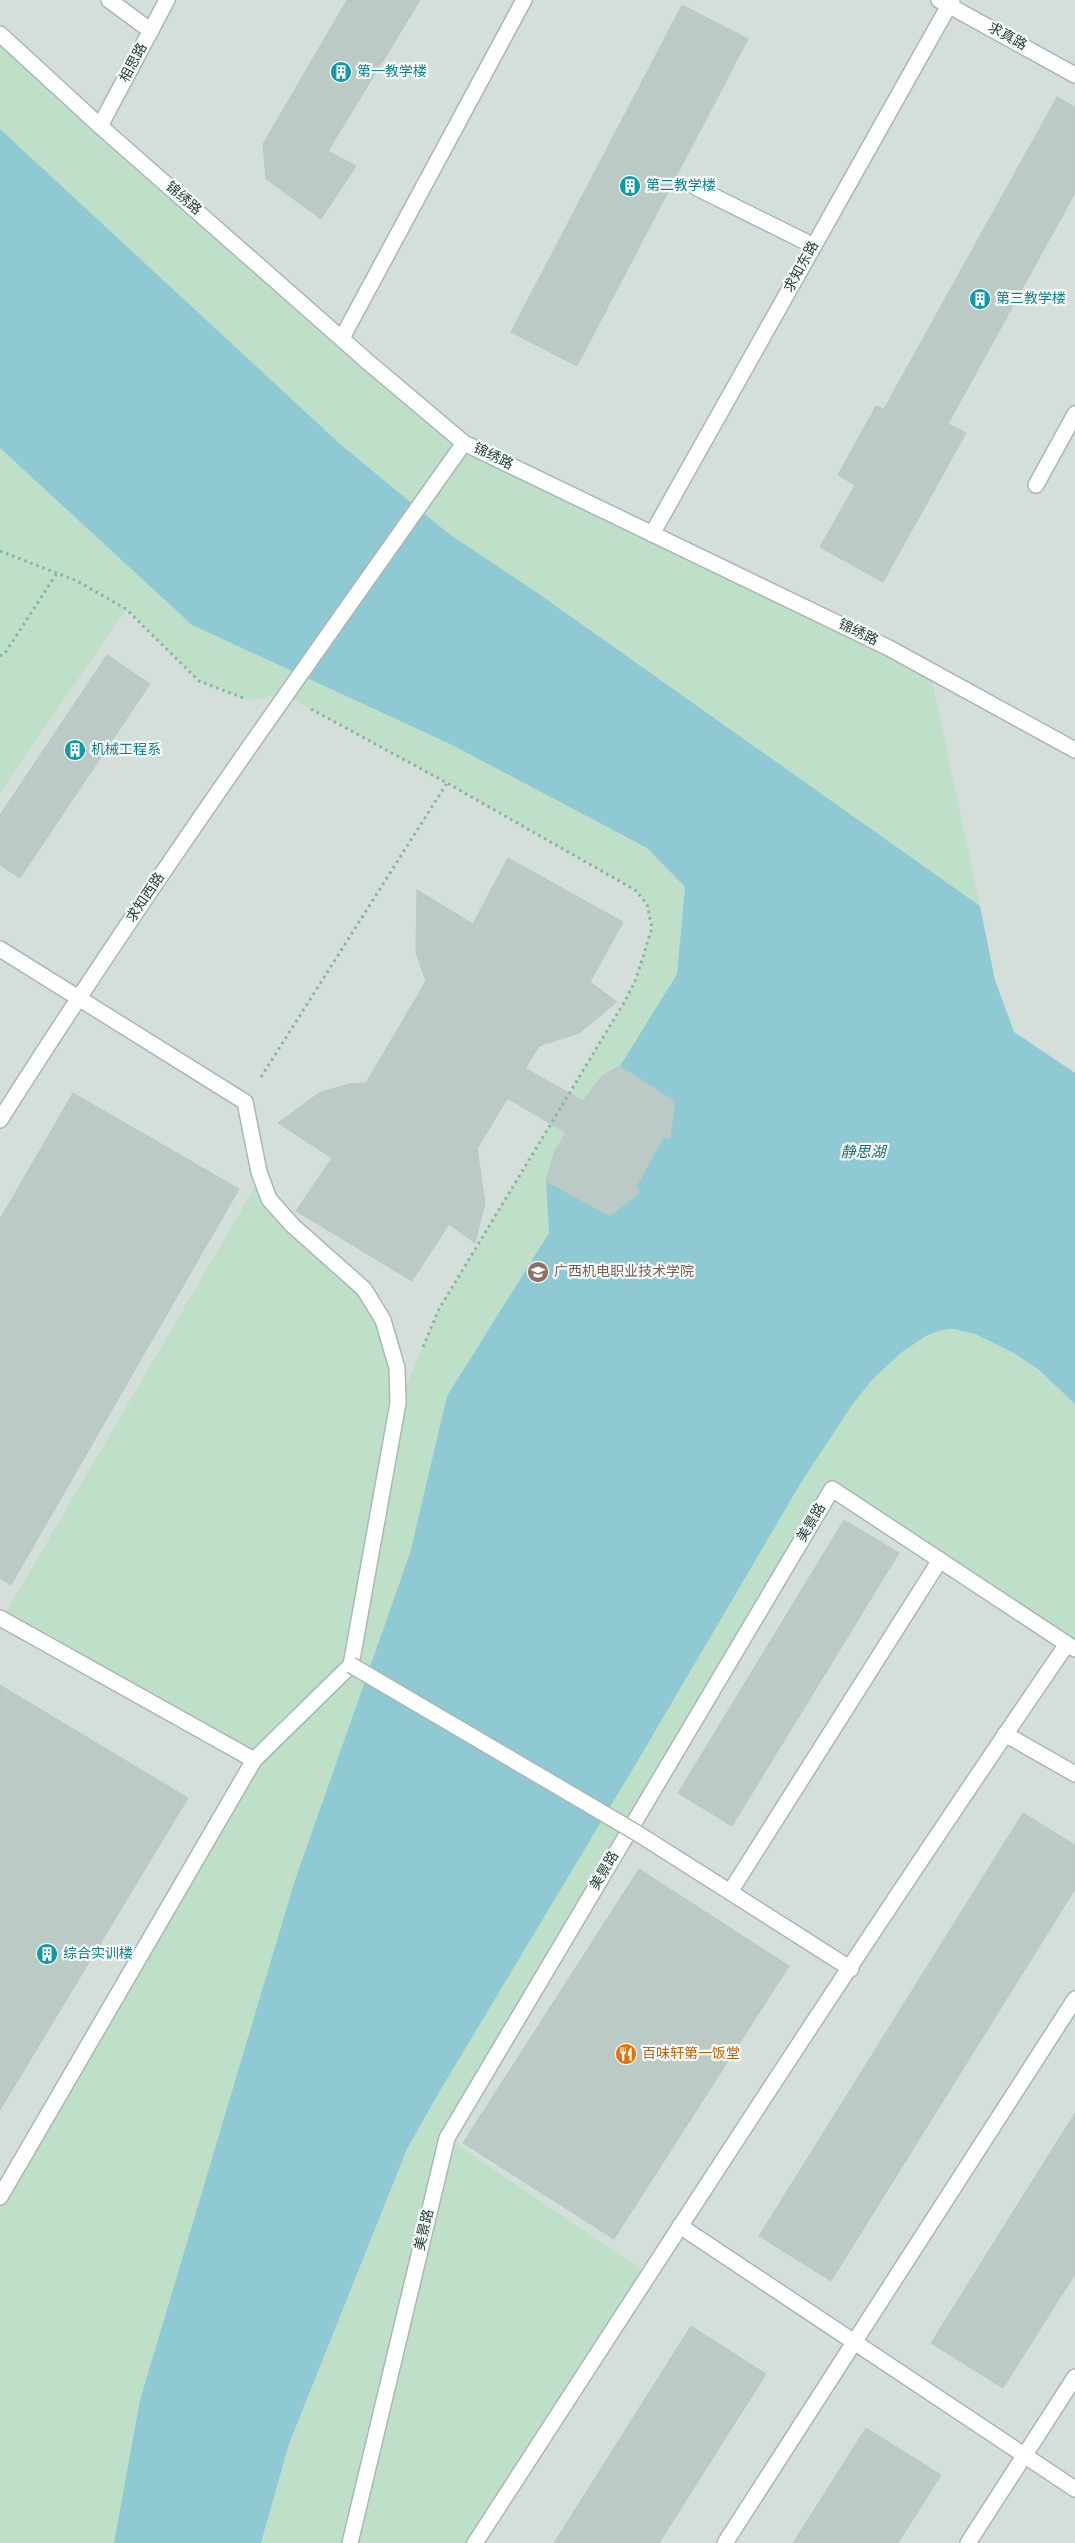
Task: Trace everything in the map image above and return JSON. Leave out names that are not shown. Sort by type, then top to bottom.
[{"type":"lane","points":[[109,0],[151,31]]},
{"type":"lane","name":"相思路","points":[[100,126],[167,0]]},
{"type":"lane","points":[[342,338],[524,0]]},
{"type":"lane","name":"求真路","points":[[947,2],[1075,75]]},
{"type":"lane","name":"求知东路","points":[[652,534],[814,246],[947,2]]},
{"type":"lane","name":"锦绣路","points":[[0,34],[100,126],[464,443],[889,648],[1075,750]]},
{"type":"lane","points":[[698,188],[814,246]]},
{"type":"lane","points":[[1036,484],[1075,414]]},
{"type":"lane","name":"求知西路","points":[[0,1120],[77,998],[285,695],[464,443]]},
{"type":"lane","points":[[0,949],[245,1102],[259,1172],[269,1199],[292,1225],[364,1289],[383,1320],[397,1368],[398,1403],[350,1665],[254,1760],[0,2197]]},
{"type":"lane","name":"美景路","points":[[350,2543],[446,2138],[832,1489],[1071,1646]]},
{"type":"lane","points":[[730,1892],[940,1560]]},
{"type":"lane","points":[[0,1618],[254,1760]]},
{"type":"lane","points":[[475,2543],[680,2226],[1005,1734],[1071,1646]]},
{"type":"lane","points":[[350,1665],[637,1832],[851,1969]]},
{"type":"lane","points":[[1005,1734],[1075,1774]]},
{"type":"lane","points":[[725,2543],[1075,1999]]},
{"type":"lane","points":[[680,2226],[1024,2457],[1075,2489]]},
{"type":"lane","points":[[968,2543],[1075,2377]]},
{"type":"path","points":[[0,551],[77,582],[126,609],[199,681],[248,700],[285,695],[635,890],[647,904],[652,928],[636,979],[625,1001],[439,1309],[421,1352]]},
{"type":"path","points":[[0,656],[5,653],[57,573]]},
{"type":"path","points":[[245,1102],[446,783]]},
{"type":"shaded area","name":"广西机电职业技术学院","points":[[0,0],[1075,0],[1075,2543],[0,2543]]},
{"type":"green space","points":[[0,34],[464,443],[930,671],[980,906],[539,594],[449,534],[339,443],[0,129]]},
{"type":"green space","points":[[0,448],[192,625],[452,745],[647,848],[685,887],[677,974],[620,1066],[675,1102],[670,1138],[640,1192],[610,1216],[546,1181],[549,1233],[447,1396],[410,1553],[294,1883],[140,2400],[114,2543],[0,2543],[0,2197],[254,1760],[2,1619],[260,1178],[262,1186],[374,1302],[399,1402],[439,1309],[625,1001],[636,979],[652,928],[647,904],[635,890],[447,783],[285,695],[248,700],[199,681],[126,609],[0,793]]},
{"type":"green space","points":[[941,1330],[979,1335],[997,1343],[1031,1365],[1075,1404],[1075,1640],[832,1489],[447,2138],[649,2274],[475,2543],[261,2543],[289,2444],[407,2149],[802,1481],[852,1405],[872,1380],[902,1352],[926,1336]]},
{"type":"water","name":"静思湖","points":[[0,129],[339,443],[449,534],[539,594],[980,906],[995,980],[1014,1032],[1075,1073],[1075,1404],[1039,1370],[1014,1353],[975,1334],[953,1329],[941,1330],[926,1336],[902,1352],[872,1380],[852,1405],[802,1481],[407,2149],[289,2444],[261,2543],[114,2543],[140,2400],[294,1883],[410,1553],[447,1396],[549,1233],[546,1181],[610,1216],[640,1192],[636,1186],[663,1138],[670,1138],[675,1102],[620,1066],[677,974],[685,887],[647,848],[452,745],[192,625],[0,448]]},
{"type":"building","name":"第一教学楼","points":[[347,0],[420,0],[328,151],[356,166],[321,219],[266,179],[263,144]]},
{"type":"building","name":"第二教学楼","points":[[682,5],[748,39],[577,366],[511,332]]},
{"type":"building","name":"第三教学楼","points":[[1057,97],[1075,107],[1075,193],[948,424],[966,433],[883,582],[820,547],[855,485],[838,475],[876,406],[884,409]]},
{"type":"building","name":"机械工程系","points":[[107,655],[150,684],[20,878],[0,865],[0,815]]},
{"type":"building","points":[[508,858],[623,922],[590,982],[617,1002],[579,1033],[539,1046],[477,1149],[485,1203],[475,1243],[449,1224],[412,1281],[296,1211],[332,1158],[278,1123],[319,1093],[348,1084],[366,1083],[426,981],[416,953],[417,890],[473,924]]},
{"type":"building","points":[[620,1066],[675,1102],[670,1138],[663,1138],[636,1187],[640,1192],[610,1216],[546,1181],[554,1153],[566,1133],[507,1098],[525,1068],[583,1101],[602,1076]]},
{"type":"building","points":[[73,1093],[239,1189],[11,1585],[0,1578],[0,1219]]},
{"type":"building","points":[[844,1520],[899,1553],[732,1826],[678,1793]]},
{"type":"building","name":"综合实训楼","points":[[0,1685],[188,1798],[0,2110]]},
{"type":"building","points":[[1023,1813],[1075,1845],[1075,1889],[831,2281],[759,2236]]},
{"type":"building","name":"百味轩第一饭堂","points":[[639,1869],[789,1966],[614,2239],[463,2143]]},
{"type":"building","points":[[1075,2113],[1075,2274],[1003,2388],[931,2343]]},
{"type":"building","points":[[691,2326],[766,2374],[659,2543],[554,2543]]},
{"type":"building","points":[[866,2428],[941,2475],[898,2543],[793,2543]]},
{"type":"place","name":"第一教学楼","points":[[341,72]]},
{"type":"place","name":"第二教学楼","points":[[630,186]]},
{"type":"place","name":"第三教学楼","points":[[980,299]]},
{"type":"place","name":"机械工程系","points":[[75,750]]},
{"type":"place","name":"广西机电职业技术学院","points":[[538,1272]]},
{"type":"place","name":"综合实训楼","points":[[47,1954]]},
{"type":"place","name":"百味轩第一饭堂","points":[[626,2054]]}]
